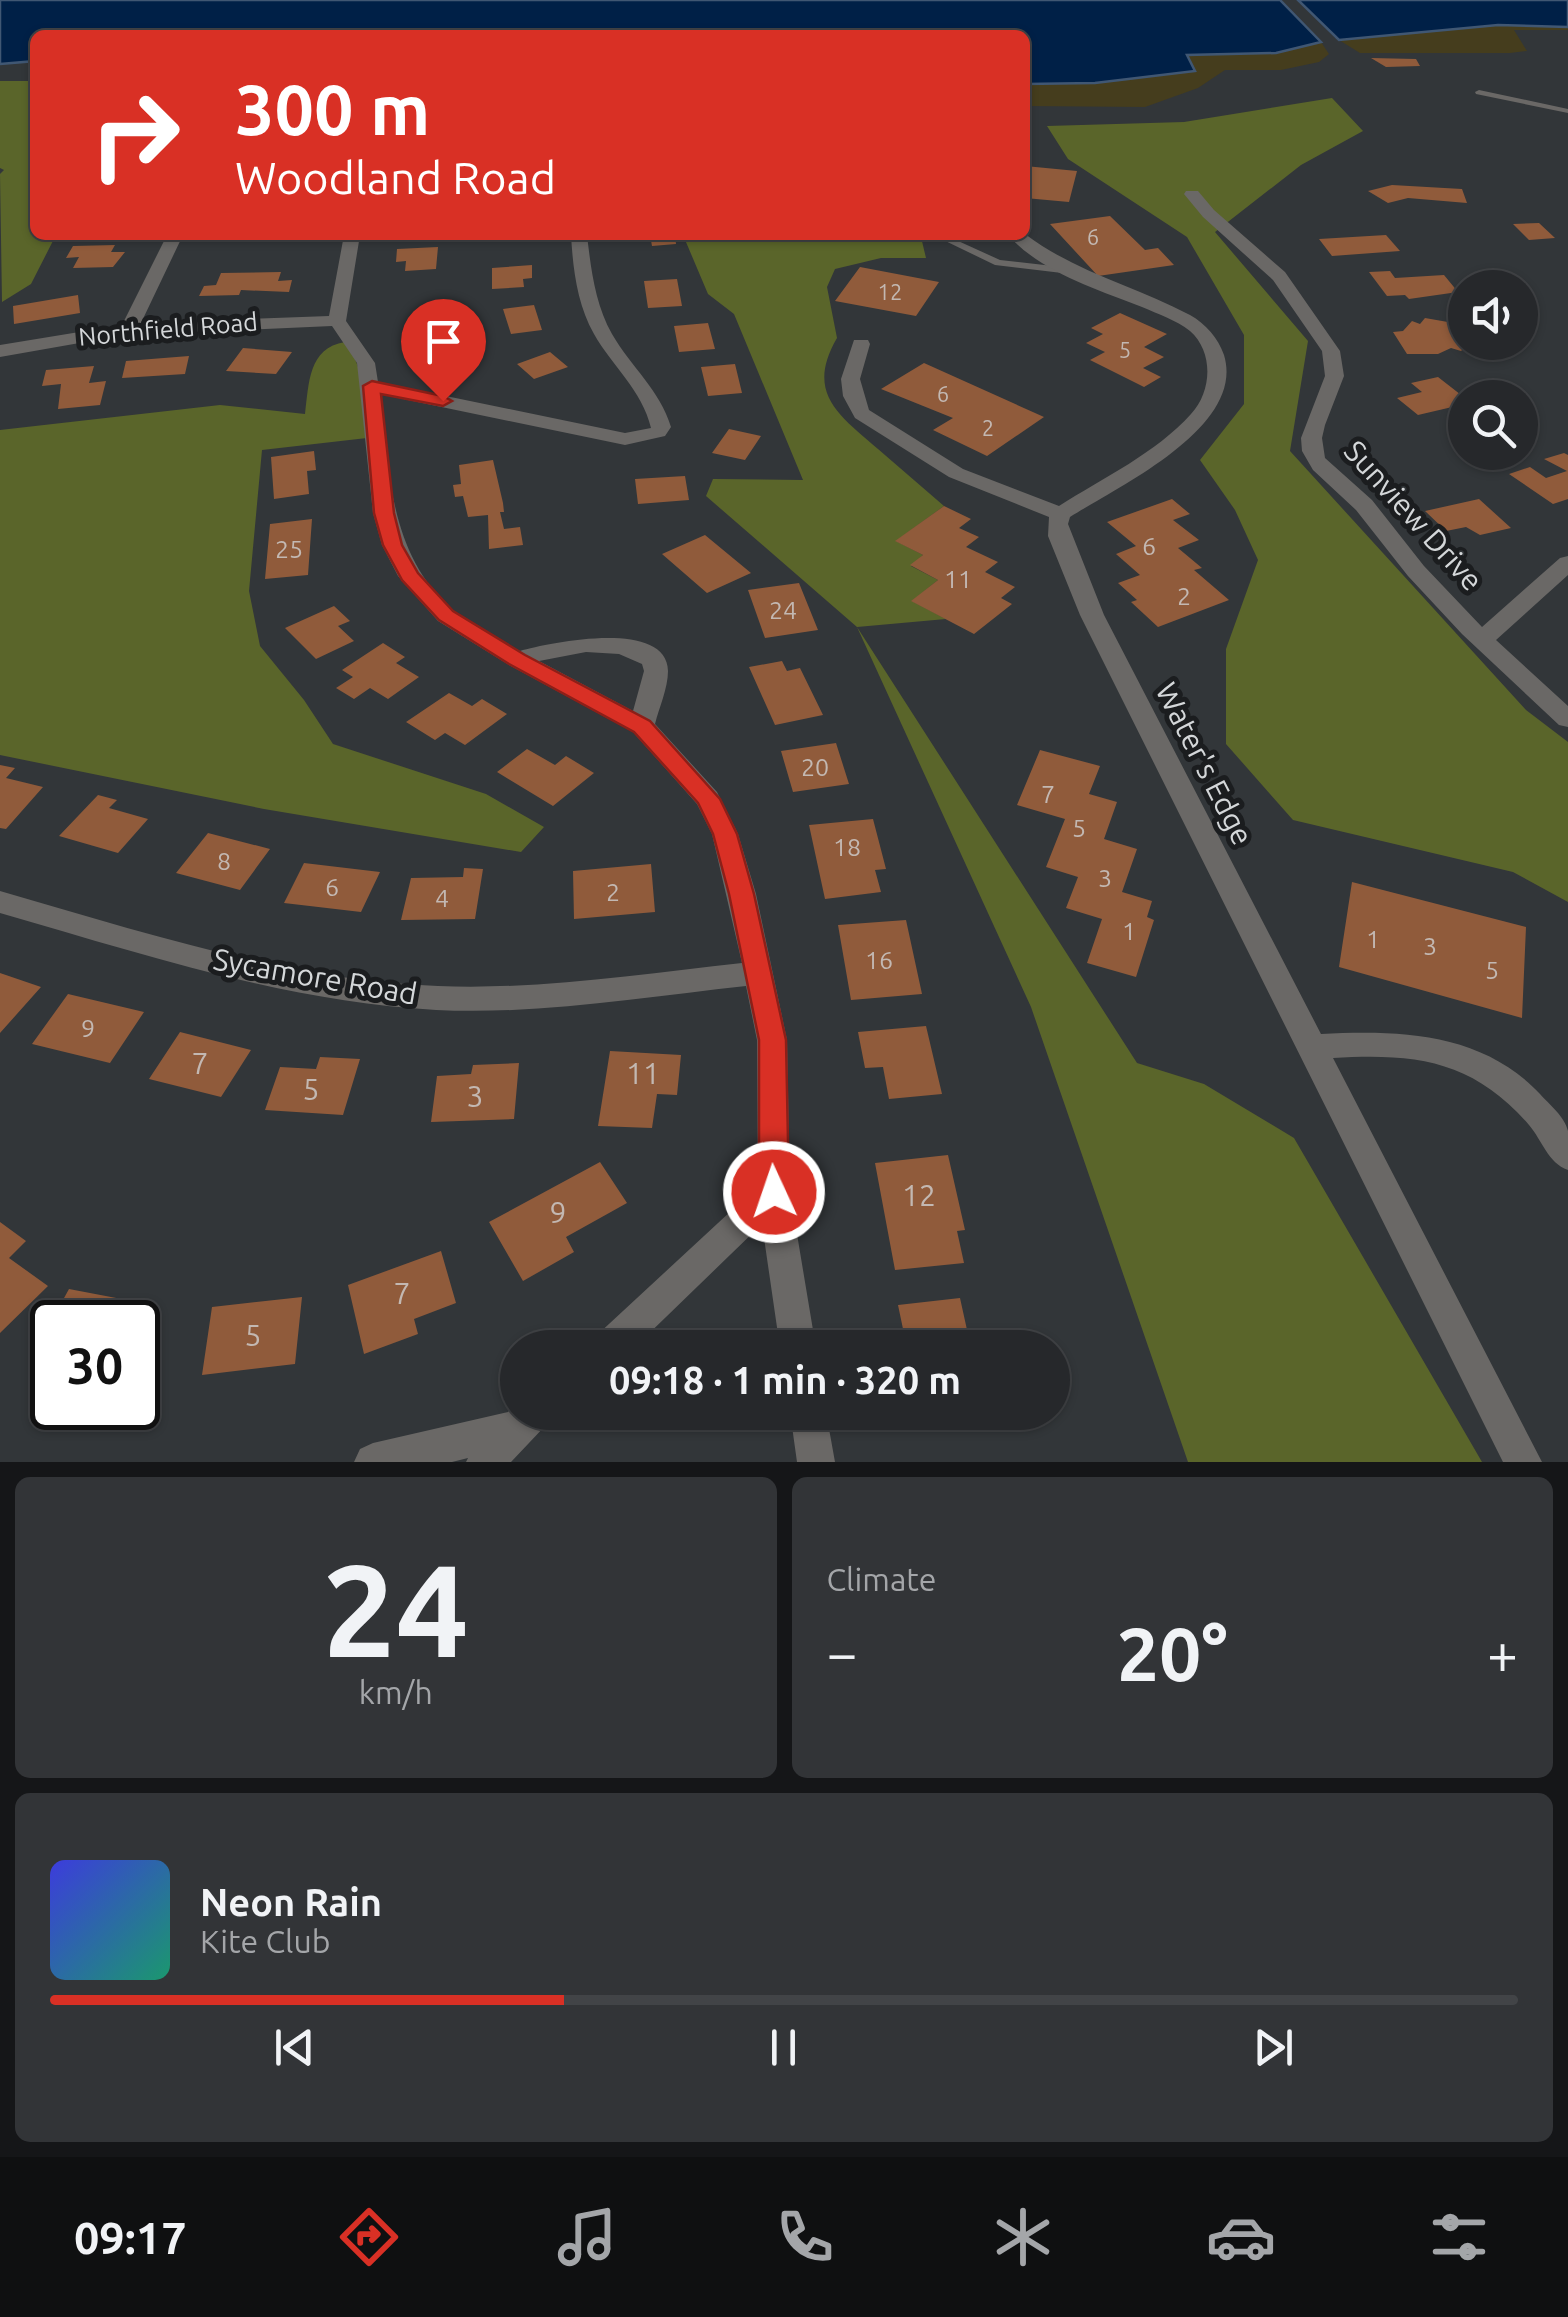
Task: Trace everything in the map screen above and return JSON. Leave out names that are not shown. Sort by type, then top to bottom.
[{"type":"street","name":"Sunview Drive","points":[[1192,194],[1216,224],[1238,237],[1266,263],[1333,354],[1337,373],[1315,421],[1312,452],[1364,506],[1417,572],[1483,640],[1568,718]]},
{"type":"street","points":[[128,330],[173,240]]},
{"type":"street","points":[[351,240],[337,321],[361,351],[372,386],[384,513],[392,545],[409,576],[446,616],[517,660],[642,726],[708,799],[725,834],[742,894],[772,1040],[774,1192],[795,1330]]},
{"type":"street","points":[[372,386],[625,440],[658,432],[661,427],[655,408],[594,314],[583,282],[579,240]]},
{"type":"street","points":[[861,344],[848,376],[862,414],[956,474],[1060,514],[1172,439],[1206,410],[1215,393],[1217,368],[1213,348],[1203,332],[1182,318],[1062,270],[1023,240]]},
{"type":"street","name":"Northfield Road","points":[[0,351],[128,330],[254,321],[337,321]]},
{"type":"street","name":"Water's Edge","points":[[1060,514],[1060,536],[1092,616],[1522,1462]]},
{"type":"street","points":[[1483,640],[1568,564]]},
{"type":"street","points":[[517,660],[595,643],[644,654],[653,660],[656,672],[642,726]]},
{"type":"street","name":"Sycamore Road","points":[[0,902],[243,970],[366,992],[436,998],[519,997],[756,972]]},
{"type":"street","points":[[1312,1047],[1372,1042],[1452,1050],[1483,1064],[1517,1088],[1568,1156]]},
{"type":"street","points":[[627,1330],[774,1192]]},
{"type":"street","points":[[373,1462],[500,1427]]},
{"type":"street","points":[[485,1462],[515,1430]]},
{"type":"street","points":[[811,1430],[816,1462]]},
{"type":"lane","points":[[1478,92],[1568,111]]},
{"type":"lane","points":[[1552,109],[1568,103]]},
{"type":"lane","points":[[949,240],[998,263],[1062,270]]},
{"type":"green space","points":[[0,81],[30,81],[30,240],[53,240],[31,284],[2,302],[0,174],[4,170],[0,168]]},
{"type":"green space","points":[[1332,98],[1363,131],[1301,165],[1215,232],[1308,341],[1290,451],[1526,710],[1568,742],[1568,902],[1513,872],[1293,820],[1226,744],[1226,649],[1258,560],[1235,510],[1200,460],[1244,404],[1244,335],[1187,237],[1068,159],[1047,126],[1184,122]]},
{"type":"green space","points":[[685,240],[922,240],[926,258],[881,258],[835,269],[827,287],[837,338],[824,374],[831,401],[839,413],[944,506],[896,541],[923,555],[911,566],[938,580],[912,601],[946,619],[857,627],[706,496],[713,479],[803,480],[734,314],[708,294]]},
{"type":"green space","points":[[345,342],[360,376],[367,438],[262,450],[249,591],[260,646],[304,700],[333,744],[486,794],[544,827],[521,852],[264,809],[0,755],[0,430],[220,405],[305,414],[317,360],[333,346]]},
{"type":"green space","points":[[857,627],[1137,1063],[1204,1084],[1294,1138],[1482,1462],[1188,1462],[1031,1007]]},
{"type":"sand","points":[[1498,25],[1568,30],[1514,30],[1527,51],[1510,53],[1360,53],[1339,40]]},
{"type":"sand","points":[[1321,42],[1329,54],[1319,62],[1281,70],[1225,70],[1198,88],[1145,107],[1030,106],[1030,84],[1095,83],[1194,70],[1186,55],[1276,53]]},
{"type":"water","points":[[0,0],[1280,0],[1321,42],[1276,53],[1187,55],[1195,71],[1095,83],[1030,84],[1030,30],[30,30],[30,61],[0,64]]},
{"type":"water","points":[[1298,0],[1568,0],[1568,27],[1498,25],[1339,40]]},
{"type":"building","points":[[1371,58],[1416,59],[1420,66],[1386,67]]},
{"type":"building","points":[[1030,166],[1077,171],[1069,202],[1030,198]]},
{"type":"building","points":[[1392,185],[1462,189],[1467,203],[1408,198],[1388,203],[1368,191]]},
{"type":"building","points":[[1110,216],[1145,250],[1158,248],[1174,265],[1098,276],[1050,224]]},
{"type":"building","points":[[1539,223],[1555,238],[1529,240],[1513,224]]},
{"type":"building","points":[[1386,235],[1400,251],[1332,256],[1319,239]]},
{"type":"building","points":[[651,240],[676,240],[676,244],[652,246]]},
{"type":"building","points":[[115,245],[111,252],[125,252],[113,267],[73,268],[79,257],[66,258],[73,246]]},
{"type":"building","points":[[438,247],[436,269],[405,271],[406,261],[396,262],[397,249]]},
{"type":"building","points":[[532,265],[532,278],[523,279],[524,287],[492,289],[492,268]]},
{"type":"building","points":[[860,267],[939,282],[916,316],[835,301]]},
{"type":"building","points":[[1390,271],[1395,278],[1444,275],[1448,293],[1409,299],[1405,295],[1387,296],[1369,272]]},
{"type":"building","points":[[281,272],[278,281],[292,280],[289,292],[241,290],[239,295],[199,296],[204,286],[216,285],[221,273]]},
{"type":"building","points":[[677,279],[682,306],[648,308],[644,281]]},
{"type":"building","points":[[78,295],[80,313],[14,324],[13,306]]},
{"type":"building","points":[[534,305],[542,330],[511,334],[503,309]]},
{"type":"building","points":[[1120,313],[1167,334],[1144,347],[1164,357],[1143,368],[1161,377],[1144,387],[1090,360],[1105,352],[1086,343],[1103,334],[1091,328]]},
{"type":"building","points":[[1425,318],[1448,322],[1448,349],[1438,354],[1407,354],[1393,332],[1403,331],[1412,321],[1420,324]]},
{"type":"building","points":[[708,323],[715,349],[679,352],[674,326]]},
{"type":"building","points":[[243,348],[292,352],[276,374],[226,371]]},
{"type":"building","points":[[550,352],[568,367],[534,379],[517,364]]},
{"type":"building","points":[[189,356],[185,374],[122,378],[126,361]]},
{"type":"building","points":[[924,363],[1044,417],[987,456],[933,430],[953,418],[881,389]]},
{"type":"building","points":[[735,364],[742,393],[708,396],[701,367]]},
{"type":"building","points":[[94,366],[89,383],[106,381],[100,405],[58,409],[61,384],[42,386],[46,370]]},
{"type":"building","points":[[1438,377],[1448,385],[1448,408],[1418,415],[1397,398],[1422,392],[1411,383]]},
{"type":"building","points":[[729,429],[761,436],[745,460],[712,453]]},
{"type":"building","points":[[314,451],[316,470],[307,471],[309,494],[274,499],[271,457]]},
{"type":"building","points":[[1568,455],[1568,499],[1553,504],[1509,474],[1534,470],[1546,478],[1567,471],[1544,459]]},
{"type":"building","points":[[493,460],[503,503],[504,512],[500,512],[504,529],[520,527],[523,545],[489,549],[488,515],[468,517],[463,496],[455,497],[453,485],[461,484],[459,465]]},
{"type":"building","points":[[685,476],[689,500],[638,504],[635,479]]},
{"type":"building","points":[[1172,499],[1190,514],[1173,520],[1199,540],[1178,548],[1202,568],[1194,570],[1229,600],[1158,627],[1131,602],[1137,600],[1118,583],[1140,575],[1116,554],[1136,546],[1107,522]]},
{"type":"building","points":[[1479,499],[1511,528],[1480,535],[1466,527],[1446,531],[1425,511]]},
{"type":"building","points":[[944,506],[971,519],[959,528],[979,537],[966,547],[998,562],[985,572],[1015,587],[1001,598],[1012,604],[974,634],[911,601],[938,580],[910,565],[923,555],[895,541]]},
{"type":"building","points":[[312,519],[308,575],[265,579],[270,524]]},
{"type":"building","points":[[705,535],[751,573],[707,593],[662,554]]},
{"type":"building","points":[[799,583],[818,630],[765,638],[748,590]]},
{"type":"building","points":[[334,606],[350,621],[338,626],[354,641],[316,659],[285,628]]},
{"type":"building","points":[[383,643],[405,657],[396,663],[419,677],[388,699],[370,688],[354,699],[336,688],[353,677],[342,670]]},
{"type":"building","points":[[782,661],[787,671],[800,668],[823,715],[775,725],[749,667]]},
{"type":"building","points":[[449,693],[472,706],[482,699],[507,714],[465,745],[445,733],[435,740],[406,722]]},
{"type":"building","points":[[836,743],[849,784],[793,792],[781,751]]},
{"type":"building","points":[[527,749],[555,765],[566,756],[594,773],[553,806],[497,772]]},
{"type":"building","points":[[1040,750],[1100,766],[1089,794],[1117,802],[1104,839],[1137,849],[1122,892],[1152,901],[1147,917],[1154,920],[1136,977],[1087,963],[1102,919],[1066,908],[1078,877],[1046,867],[1065,819],[1017,805]]},
{"type":"building","points":[[0,765],[15,768],[6,778],[43,787],[6,829],[0,828]]},
{"type":"building","points":[[98,795],[117,800],[109,808],[148,819],[118,853],[59,836]]},
{"type":"building","points":[[873,819],[886,869],[875,870],[881,892],[825,899],[809,825]]},
{"type":"building","points":[[208,833],[270,849],[240,890],[176,873]]},
{"type":"building","points":[[304,863],[380,872],[361,912],[284,903]]},
{"type":"building","points":[[651,864],[655,912],[574,919],[573,871]]},
{"type":"building","points":[[464,868],[483,869],[475,919],[401,920],[411,878],[463,877]]},
{"type":"building","points":[[1352,882],[1526,927],[1522,1018],[1339,967]]},
{"type":"building","points":[[906,920],[922,994],[851,1000],[838,925]]},
{"type":"building","points":[[0,973],[41,987],[0,1033]]},
{"type":"building","points":[[68,994],[144,1012],[110,1063],[32,1044]]},
{"type":"building","points":[[926,1026],[942,1094],[889,1099],[883,1067],[865,1068],[858,1032]]},
{"type":"building","points":[[180,1032],[251,1050],[221,1097],[149,1079]]},
{"type":"building","points":[[610,1051],[681,1055],[677,1095],[657,1094],[652,1128],[598,1126]]},
{"type":"building","points":[[320,1057],[360,1059],[343,1115],[265,1110],[280,1067],[316,1069]]},
{"type":"building","points":[[519,1063],[514,1119],[431,1122],[437,1076],[471,1074],[473,1065]]},
{"type":"building","points":[[948,1155],[965,1230],[957,1231],[964,1263],[895,1270],[875,1163]]},
{"type":"building","points":[[600,1162],[627,1203],[566,1237],[574,1252],[523,1281],[489,1222]]},
{"type":"building","points":[[0,1222],[26,1241],[9,1258],[48,1286],[0,1333]]},
{"type":"building","points":[[441,1251],[456,1303],[414,1319],[418,1334],[364,1354],[348,1285]]},
{"type":"building","points":[[69,1289],[127,1300],[63,1300]]},
{"type":"building","points":[[302,1297],[295,1364],[202,1375],[212,1307]]},
{"type":"building","points":[[960,1298],[967,1330],[903,1330],[898,1305]]},
{"type":"route","points":[[443,401],[372,386],[384,513],[392,545],[409,576],[446,616],[517,660],[642,726],[708,799],[725,834],[742,894],[772,1040],[774,1192]]}]
